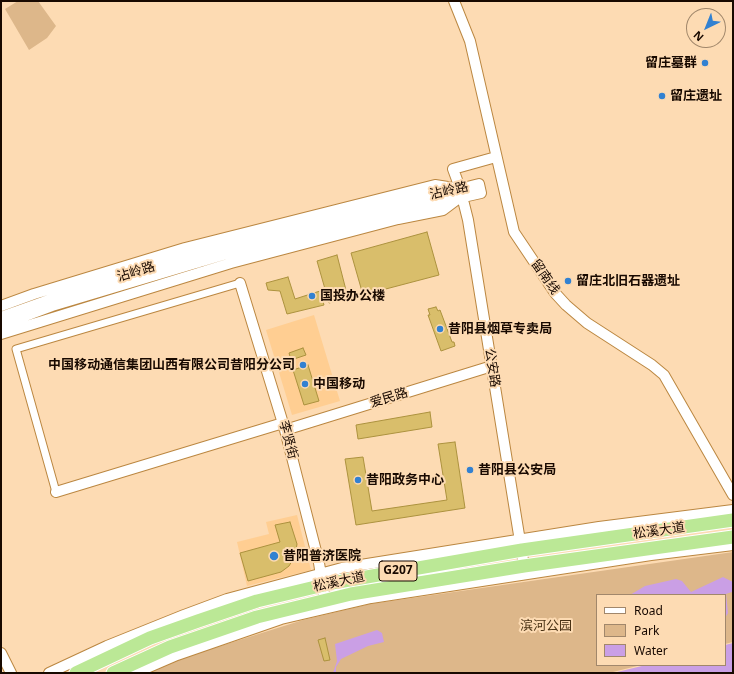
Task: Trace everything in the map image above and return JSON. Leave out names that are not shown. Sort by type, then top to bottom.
[{"type":"highway","name":"松溪大道","points":[[76,673],[150,638],[321,579],[417,567],[521,545],[733,520]]},
{"type":"highway","name":"松溪大道","points":[[113,673],[170,647],[257,617],[351,594],[524,566],[733,537]]},
{"type":"street","name":"留南线","points":[[454,1],[470,41],[514,232],[555,293],[587,323],[652,365],[664,375],[733,495]]},
{"type":"street","name":"公安路","points":[[496,157],[453,169],[468,220],[524,566]]},
{"type":"street","points":[[1,306],[34,294],[178,251],[435,185],[461,192],[443,210],[398,219],[231,262],[1,334]]},
{"type":"street","name":"沾岭路","points":[[1,317],[74,291],[188,256],[461,192]]},
{"type":"street","name":"沾岭路","points":[[1,324],[60,304],[223,255],[461,192]]},
{"type":"street","points":[[56,492],[16,349],[240,283]]},
{"type":"street","name":"李贤街","points":[[240,283],[284,426],[325,600]]},
{"type":"street","name":"爱民路","points":[[56,492],[492,366]]},
{"type":"street","points":[[521,545],[599,527],[733,510]]},
{"type":"street","points":[[135,673],[212,642],[281,619],[371,598],[652,555],[733,545]]},
{"type":"street","points":[[49,673],[107,646],[227,599],[321,579]]},
{"type":"street","points":[[1,653],[11,673]]},
{"type":"shaded area","name":"中国移动通信集团山西有限公司昔阳分公司","points":[[314,315],[340,401],[292,415],[266,330]]},
{"type":"shaded area","name":"昔阳普济医院","points":[[297,515],[311,570],[247,586],[237,542],[269,534],[266,522]]},
{"type":"green space","points":[[18,1],[38,1],[56,26],[47,38],[29,50],[5,9]]},
{"type":"green space","name":"滨河公园","points":[[733,552],[733,642],[726,644],[726,594],[596,594],[596,666],[637,666],[609,673],[149,673],[179,659],[303,620],[370,604]]},
{"type":"water","points":[[723,577],[733,582],[732,592],[726,594],[632,594],[645,586],[676,579],[682,581],[691,592]]},
{"type":"water","points":[[726,594],[728,613],[726,616]]},
{"type":"water","points":[[377,630],[382,633],[384,642],[368,646],[341,659],[336,667],[336,673],[333,673],[337,661],[335,644]]},
{"type":"water","points":[[733,643],[733,673],[613,673],[642,666],[726,666],[726,645]]},
{"type":"building","points":[[427,232],[439,275],[363,295],[351,253]]},
{"type":"building","points":[[337,255],[348,298],[329,303],[317,261]]},
{"type":"building","name":"国投办公楼","points":[[288,277],[295,299],[320,291],[324,305],[287,314],[280,291],[268,290],[266,283]]},
{"type":"building","name":"昔阳县烟草专卖局","points":[[436,307],[438,311],[440,310],[452,342],[454,342],[455,346],[441,351],[428,315],[430,315],[428,309]]},
{"type":"building","points":[[303,348],[306,355],[291,360],[289,353]]},
{"type":"building","name":"中国移动","points":[[308,365],[319,401],[304,405],[293,370]]},
{"type":"building","points":[[430,412],[432,427],[358,439],[356,425]]},
{"type":"building","name":"昔阳政务中心","points":[[455,442],[465,508],[356,525],[345,459],[363,457],[372,511],[447,500],[438,444]]},
{"type":"building","points":[[290,522],[297,544],[295,556],[289,566],[281,572],[248,581],[240,553],[280,542],[275,525]]},
{"type":"building","points":[[325,638],[330,660],[324,661],[318,640]]},
{"type":"place","name":"留庄墓群","points":[[705,63]]},
{"type":"place","name":"留庄遗址","points":[[662,96]]},
{"type":"place","name":"留庄北旧石器遗址","points":[[568,281]]},
{"type":"place","name":"国投办公楼","points":[[312,296]]},
{"type":"place","name":"昔阳县烟草专卖局","points":[[440,329]]},
{"type":"place","name":"中国移动通信集团山西有限公司昔阳分公司","points":[[303,365]]},
{"type":"place","name":"中国移动","points":[[305,384]]},
{"type":"place","name":"昔阳县公安局","points":[[470,470]]},
{"type":"place","name":"昔阳政务中心","points":[[358,480]]},
{"type":"place","name":"昔阳普济医院","points":[[274,556]]}]
